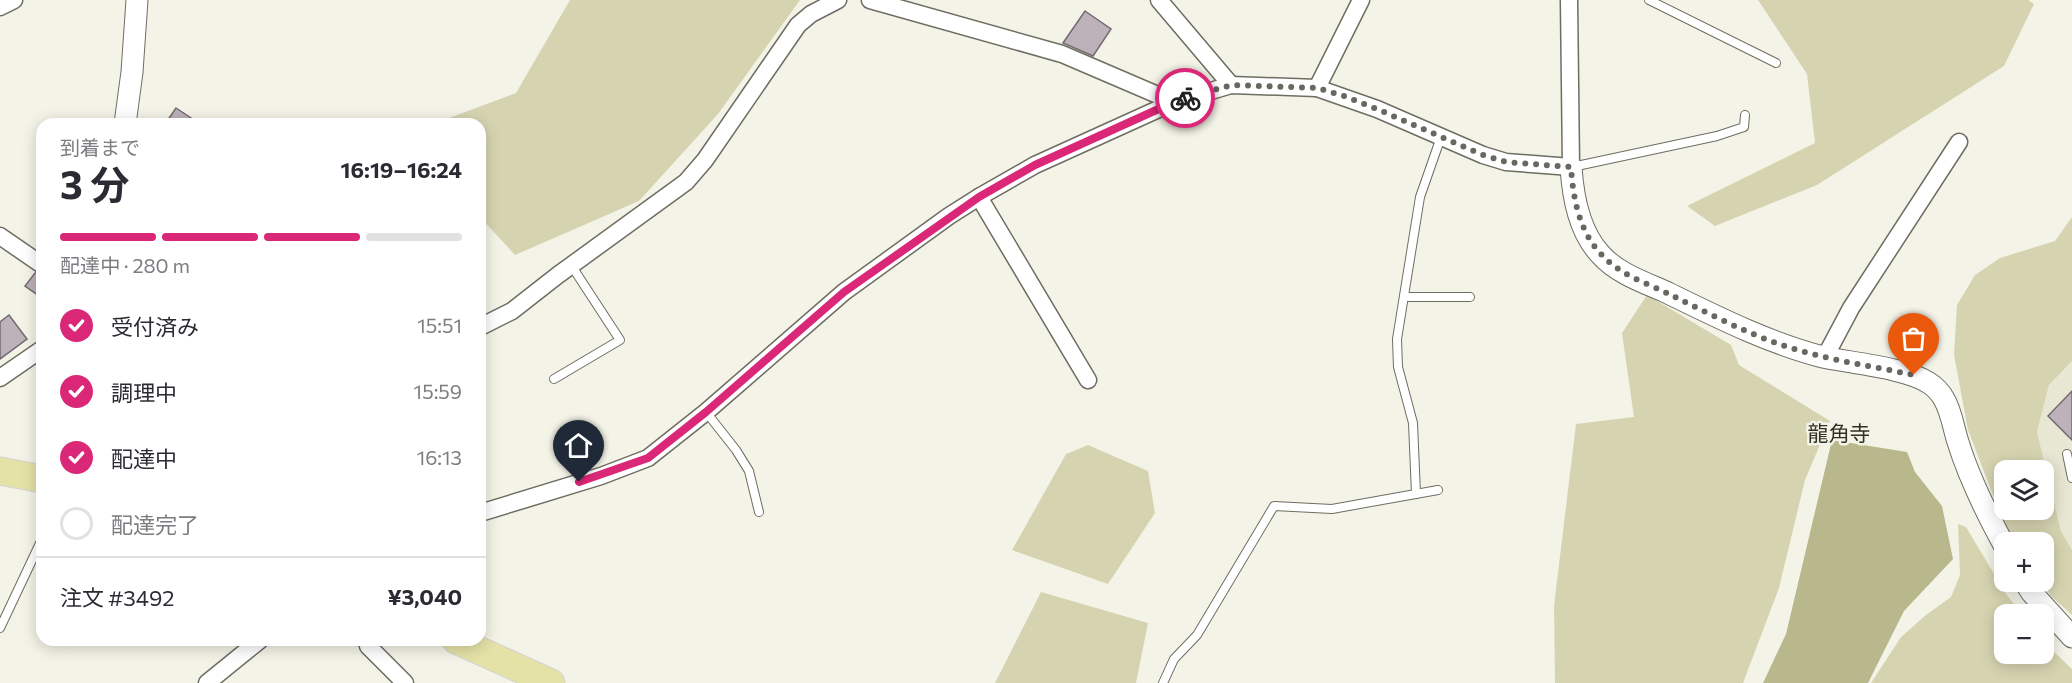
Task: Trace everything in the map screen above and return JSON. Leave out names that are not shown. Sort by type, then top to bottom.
[{"type":"main road","points":[[0,471],[36,478]]},
{"type":"main road","points":[[469,646],[551,683]]},
{"type":"street","points":[[0,7],[14,0]]},
{"type":"street","points":[[126,118],[132,72],[137,0]]},
{"type":"street","points":[[486,324],[512,311],[571,265],[686,182],[705,160],[798,25],[811,14],[838,0]]},
{"type":"street","points":[[870,0],[1062,54],[1174,102]]},
{"type":"street","points":[[1159,0],[1232,85]]},
{"type":"street","points":[[1568,0],[1571,167],[1574,196],[1586,234],[1602,256],[1624,273],[1784,346],[1825,357],[1914,375],[1930,383],[1944,397],[1952,417],[1957,441],[1983,507],[1996,532]]},
{"type":"street","points":[[1317,88],[1357,2]]},
{"type":"street","points":[[486,511],[601,476],[648,458],[706,412],[844,292],[979,197],[1035,165],[1174,102],[1232,85],[1317,88],[1344,96],[1483,155],[1506,162],[1571,167]]},
{"type":"street","points":[[1825,357],[1851,308],[1959,142]]},
{"type":"street","points":[[979,197],[1088,380]]},
{"type":"street","points":[[0,236],[36,261]]},
{"type":"street","points":[[0,378],[36,353]]},
{"type":"street","points":[[2031,592],[2072,637]]},
{"type":"street","points":[[207,683],[253,646]]},
{"type":"street","points":[[368,646],[405,683]]},
{"type":"lane","points":[[1649,0],[1776,63]]},
{"type":"lane","points":[[1571,167],[1717,136],[1744,127],[1745,115]]},
{"type":"lane","points":[[1416,494],[1413,423],[1398,367],[1397,339],[1420,197],[1441,137]]},
{"type":"lane","points":[[554,379],[620,340],[571,265]]},
{"type":"lane","points":[[1404,297],[1470,297]]},
{"type":"lane","points":[[706,412],[736,450],[749,471],[759,512]]},
{"type":"lane","points":[[2067,454],[2072,478]]},
{"type":"lane","points":[[1163,683],[1174,659],[1197,635],[1274,507],[1332,509],[1437,490]]},
{"type":"lane","points":[[0,628],[36,552]]},
{"type":"shaded area","points":[[570,0],[800,0],[718,114],[639,201],[515,255],[486,224],[486,118],[449,118],[516,93]]},
{"type":"shaded area","points":[[1758,0],[2028,0],[2034,4],[2004,66],[1817,185],[1715,226],[1687,206],[1815,143],[1807,74]]},
{"type":"shaded area","points":[[2072,217],[2072,361],[2049,385],[2037,432],[2044,460],[1994,460],[1994,498],[1968,430],[1954,355],[1957,305],[1975,275],[2000,258],[2055,241]]},
{"type":"shaded area","points":[[1647,295],[1731,345],[1739,365],[1830,421],[1805,480],[1779,588],[1743,683],[1555,683],[1554,606],[1576,424],[1634,417],[1622,333]]},
{"type":"shaded area","points":[[2072,361],[2072,550],[2061,531],[2054,502],[2054,460],[2044,460],[2037,432],[2049,385]]},
{"type":"shaded area","points":[[1832,440],[1907,452],[1915,472],[1942,506],[1953,559],[1904,611],[1868,683],[1763,683],[1786,634]]},
{"type":"shaded area","points":[[1088,445],[1148,471],[1155,513],[1108,584],[1012,550],[1066,454]]},
{"type":"shaded area","points":[[2054,502],[2061,531],[2072,550],[2072,615],[2048,592],[2054,592],[2054,532],[2007,532],[2002,520],[2054,520]]},
{"type":"shaded area","points":[[1958,524],[1966,527],[1994,574],[1994,592],[2005,592],[2014,604],[1994,604],[1994,664],[2054,664],[2054,652],[2072,669],[2072,683],[1871,683],[1901,637],[1951,597],[1960,575]]},
{"type":"shaded area","points":[[1041,592],[1148,623],[1136,683],[995,683]]},
{"type":"building","points":[[1085,11],[1111,29],[1093,56],[1063,43]]},
{"type":"building","points":[[176,108],[191,118],[169,118]]},
{"type":"building","points":[[35,273],[36,273],[36,294],[25,286]]},
{"type":"building","points":[[9,315],[27,339],[0,359],[0,322]]},
{"type":"building","points":[[2072,391],[2072,440],[2048,416]]},
{"type":"way so far","points":[[1185,98],[1232,85],[1317,88],[1377,109],[1483,155],[1506,162],[1571,167],[1574,196],[1586,234],[1602,256],[1624,273],[1784,346],[1825,357],[1914,375]]},
{"type":"district","name":"龍角寺","points":[[1839,432]]},
{"type":"route","points":[[579,482],[648,458],[706,412],[844,292],[949,216],[1035,165],[1185,98]]}]
